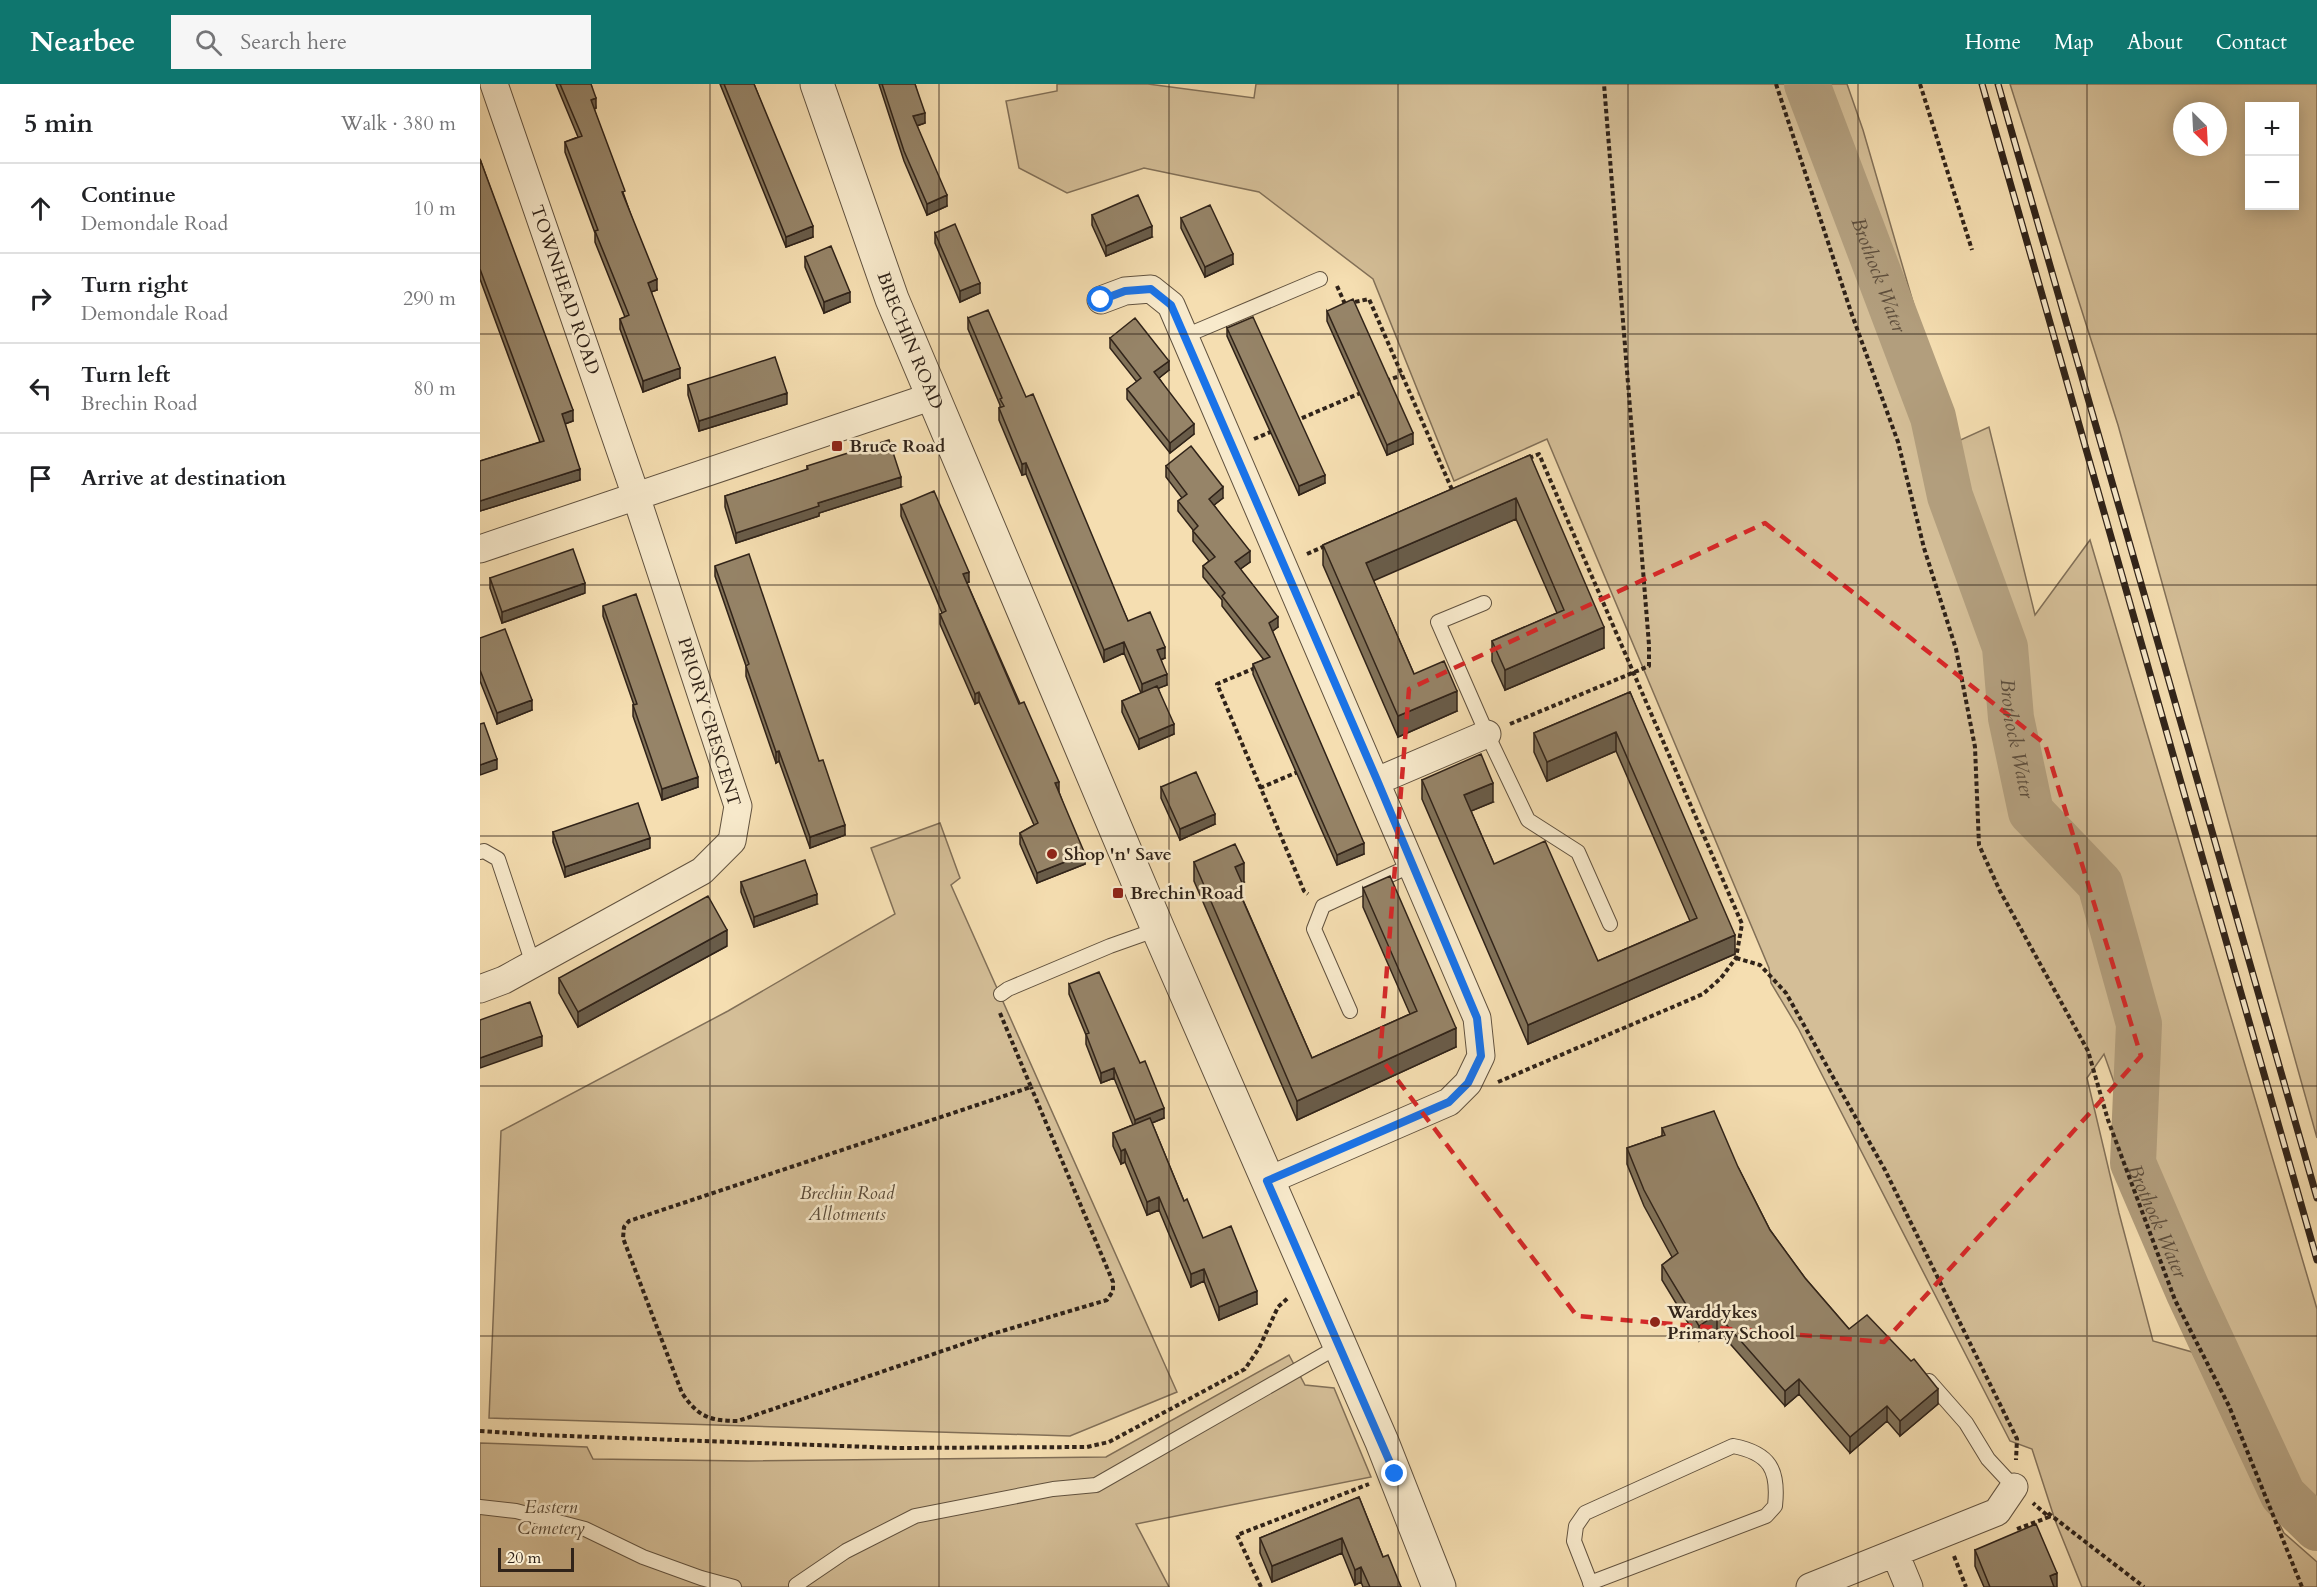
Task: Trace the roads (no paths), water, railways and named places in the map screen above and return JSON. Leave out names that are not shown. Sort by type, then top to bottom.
[{"type":"street","name":"TOWNHEAD ROAD","points":[[494,84],[636,496]]},
{"type":"street","name":"BRECHIN ROAD","points":[[818,84],[892,299],[1158,929],[1395,1474],[1439,1587]]},
{"type":"street","points":[[1101,300],[1125,291],[1151,289],[1171,305],[1377,780],[1477,1018],[1481,1056],[1468,1083],[1449,1102],[1267,1181]]},
{"type":"street","points":[[480,549],[933,396]]},
{"type":"street","name":"PRIORY CRESCENT","points":[[480,989],[504,980],[702,871],[732,841],[738,806],[636,496]]},
{"type":"street","points":[[1377,780],[1487,734]]},
{"type":"street","points":[[1810,1587],[1997,1512],[2014,1487]]},
{"type":"street","points":[[1895,1553],[1909,1587]]},
{"type":"lane","points":[[1185,336],[1320,279]]},
{"type":"lane","points":[[1484,603],[1438,622],[1528,820],[1578,852],[1610,924]]},
{"type":"lane","points":[[480,852],[484,851],[498,859],[533,964]]},
{"type":"lane","points":[[1350,1011],[1314,928],[1323,906],[1412,865]]},
{"type":"lane","points":[[1001,994],[1110,946],[1158,929]]},
{"type":"lane","points":[[795,1586],[846,1551],[915,1516],[1053,1489],[1096,1485],[1339,1346]]},
{"type":"lane","points":[[1929,1381],[1966,1423],[1988,1459],[2014,1487]]},
{"type":"lane","points":[[1733,1446],[1752,1449],[1765,1459],[1773,1471],[1777,1487],[1775,1506],[1766,1516],[1591,1585],[1574,1541],[1576,1526],[1585,1513],[1733,1446]]},
{"type":"lane","points":[[480,1507],[516,1511],[585,1529],[643,1557],[734,1587]]},
{"type":"waterway","name":"Brothock Water","points":[[1807,84],[1933,417],[1950,496],[2005,647],[2011,718],[2031,812],[2100,884],[2139,1024],[2133,1163],[2188,1291],[2283,1495],[2317,1528]]},
{"type":"railway","points":[[1982,84],[2317,1260]]},
{"type":"railway","points":[[1998,84],[2317,1198]]},
{"type":"place","name":"Bruce Road","points":[[837,446]]},
{"type":"place","name":"Shop 'n' Save","points":[[1052,854]]},
{"type":"place","name":"Brechin Road","points":[[1118,893]]},
{"type":"place","name":"Warddykes Primary School","points":[[1655,1322]]},
{"type":"park label","name":"Brechin Road Allotments","points":[[847,1203]]},
{"type":"park label","name":"Eastern Cemetery","points":[[551,1517]]}]
